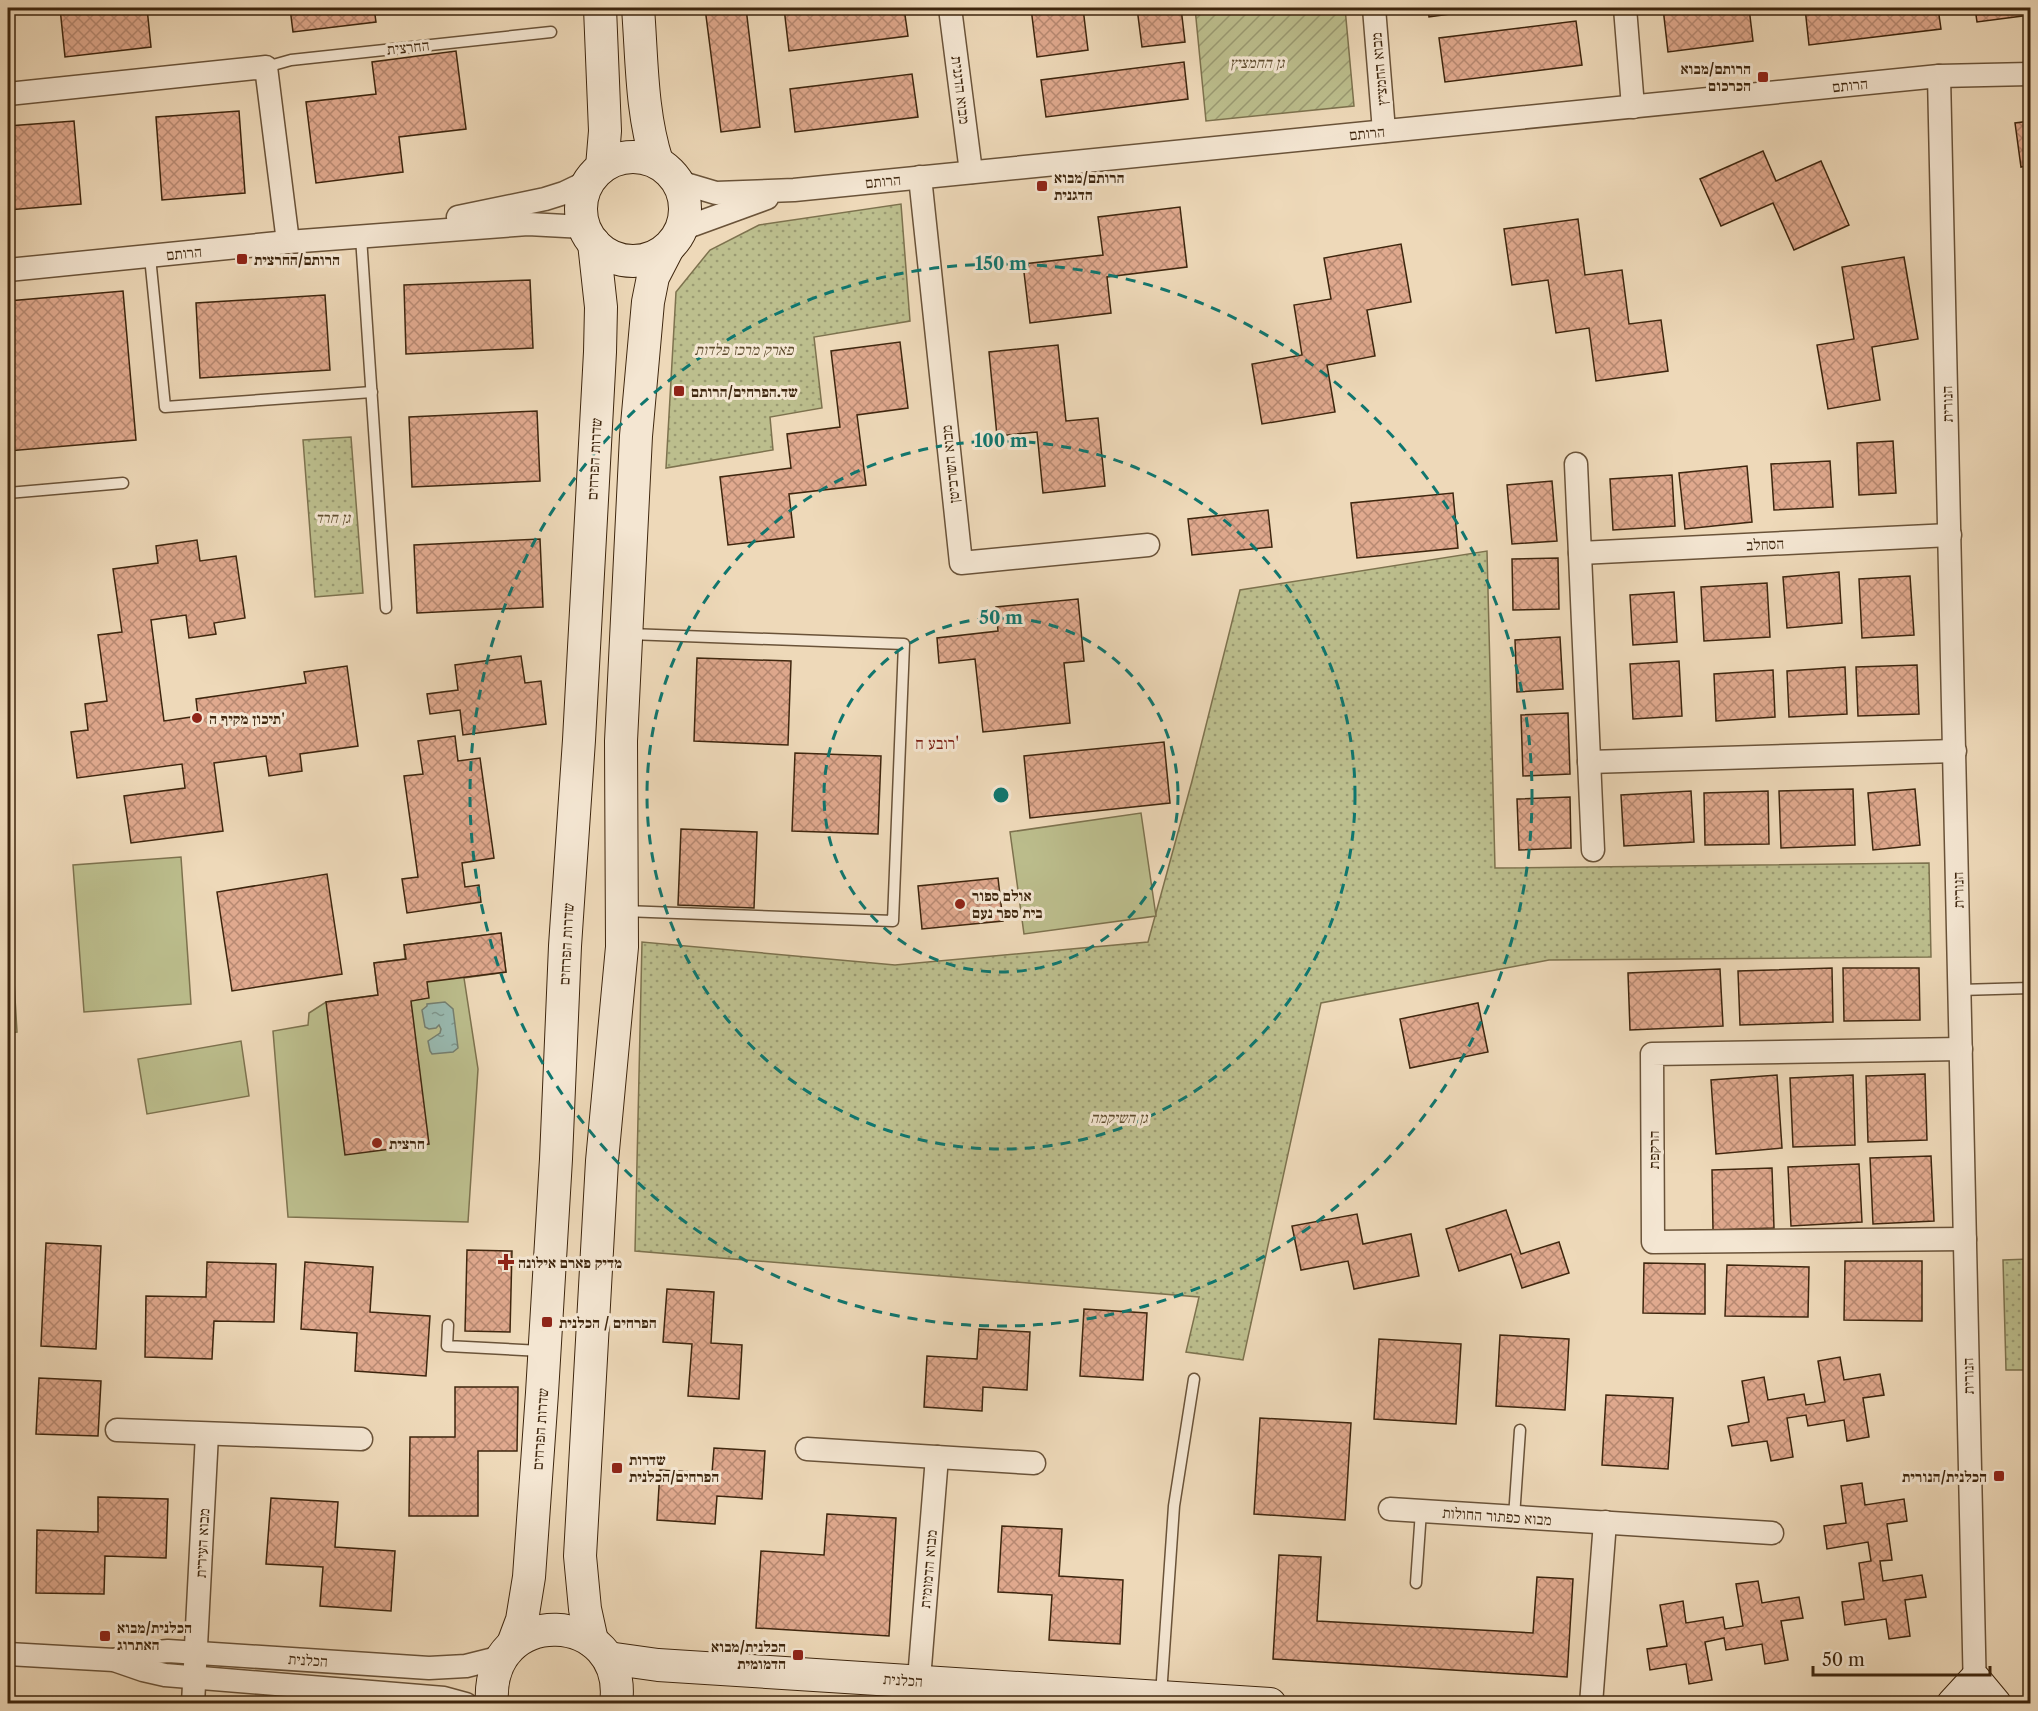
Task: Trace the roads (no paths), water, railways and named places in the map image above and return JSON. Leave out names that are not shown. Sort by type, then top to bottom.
[{"type":"street","points":[[600,8],[605,131],[595,174],[583,195],[581,211],[589,235],[610,255],[630,261],[656,256],[675,238]]},
{"type":"street","points":[[616,1704],[615,1674],[600,1649],[585,1609],[580,1556],[602,1161],[622,947],[621,741],[636,436],[643,347],[653,277],[685,217],[686,205],[684,193],[668,172],[650,141],[645,113],[638,8]]},
{"type":"street","name":"מבוא הדגנית","points":[[950,8],[971,172]]},
{"type":"street","name":"מבוא החמציץ","points":[[1374,8],[1384,131]]},
{"type":"street","points":[[1625,8],[1633,107]]},
{"type":"street","points":[[266,67],[288,242]]},
{"type":"street","name":"החרצית","points":[[8,94],[266,67]]},
{"type":"street","name":"הרותם","points":[[668,172],[716,193],[794,190],[1939,76],[2031,74]]},
{"type":"street","name":"הנורית","points":[[1939,76],[1975,1692]]},
{"type":"street","points":[[595,174],[614,160],[629,156],[643,157],[668,172]]},
{"type":"street","name":"הרותם","points":[[362,237],[545,200],[564,194],[595,174]]},
{"type":"street","name":"מבוא השרביטן","points":[[920,177],[961,563],[1148,544]]},
{"type":"street","name":"הרותם","points":[[675,238],[794,190]]},
{"type":"street","name":"הרותם","points":[[8,270],[288,242],[528,224],[589,235]]},
{"type":"street","name":"שדרות הפרחים","points":[[492,1704],[491,1688],[494,1672],[522,1620],[529,1577],[545,1352],[565,946],[579,740],[602,307],[589,235]]},
{"type":"street","points":[[1576,464],[1593,850]]},
{"type":"street","name":"הסחלב","points":[[1580,553],[1950,535]]},
{"type":"street","points":[[1589,762],[1955,751]]},
{"type":"street","name":"הרקפת","points":[[1961,1049],[1652,1054],[1653,1242],[1965,1239]]},
{"type":"street","points":[[117,1430],[361,1439]]},
{"type":"street","name":"מבוא העירית","points":[[193,1704],[207,1434]]},
{"type":"street","points":[[807,1449],[1034,1463]]},
{"type":"street","name":"מבוא הדמומית","points":[[918,1692],[937,1457]]},
{"type":"street","name":"מבוא כפתור החולות","points":[[1390,1509],[1772,1533]]},
{"type":"street","points":[[1591,1704],[1605,1522]]},
{"type":"street","name":"הכלנית","points":[[114,1660],[145,1653],[168,1651],[429,1668],[466,1666],[507,1650],[527,1635],[560,1629],[577,1633],[600,1649],[658,1665],[918,1692],[1161,1696],[1270,1704]]},
{"type":"street","name":"הכלנית","points":[[8,1654],[114,1660],[154,1673],[444,1698],[466,1704]]},
{"type":"street","points":[[1953,1704],[1975,1692],[1995,1704]]},
{"type":"lane","name":"החרצית","points":[[266,67],[291,60],[551,32]]},
{"type":"lane","points":[[362,237],[386,608]]},
{"type":"lane","points":[[150,257],[165,407],[372,392]]},
{"type":"lane","points":[[8,493],[123,483]]},
{"type":"lane","points":[[622,911],[892,921],[904,644],[626,634]]},
{"type":"lane","points":[[1960,990],[2031,988]]},
{"type":"lane","points":[[448,1325],[447,1346],[545,1352]]},
{"type":"lane","points":[[1161,1696],[1174,1506],[1194,1380]]},
{"type":"lane","points":[[1514,1517],[1520,1430]]},
{"type":"lane","points":[[1416,1583],[1422,1511]]},
{"type":"water","points":[[445,1002],[453,1009],[458,1048],[453,1052],[432,1054],[428,1041],[440,1033],[441,1029],[439,1025],[429,1029],[425,1027],[422,1010],[427,1004]]},
{"type":"place","name":"הרותם/מבוא הכרכום","points":[[1763,77]]},
{"type":"place","name":"הרותם/מבוא הדגנית","points":[[1042,186]]},
{"type":"place","name":"הרותם/החרצית","points":[[242,259]]},
{"type":"place","name":"שד.הפרחים/הרותם","points":[[679,391]]},
{"type":"place","name":"תיכון מקיף ה'","points":[[197,718]]},
{"type":"place","name":"אולם ספור בית ספר נעם","points":[[960,904]]},
{"type":"place","name":"חרצית","points":[[377,1143]]},
{"type":"place","name":"מדיק פארם אילונה","points":[[506,1262]]},
{"type":"place","name":"הפרחים / הכלנית","points":[[547,1322]]},
{"type":"place","name":"שדרות הפרחים/הכלנית","points":[[617,1468]]},
{"type":"place","name":"הכלנית/הנורית","points":[[1999,1476]]},
{"type":"place","name":"הכלנית/מבוא האתרוג","points":[[105,1636]]},
{"type":"place","name":"הכלנית/מבוא הדמומית","points":[[798,1655]]},
{"type":"district","name":"רובע ח'","points":[[937,743]]},
{"type":"park label","name":"גן החמציץ","points":[[1257,62]]},
{"type":"park label","name":"פארק מרכז פלדות","points":[[744,349]]},
{"type":"park label","name":"גן חרד","points":[[333,517]]},
{"type":"park label","name":"גן השיקמה","points":[[1119,1117]]}]
